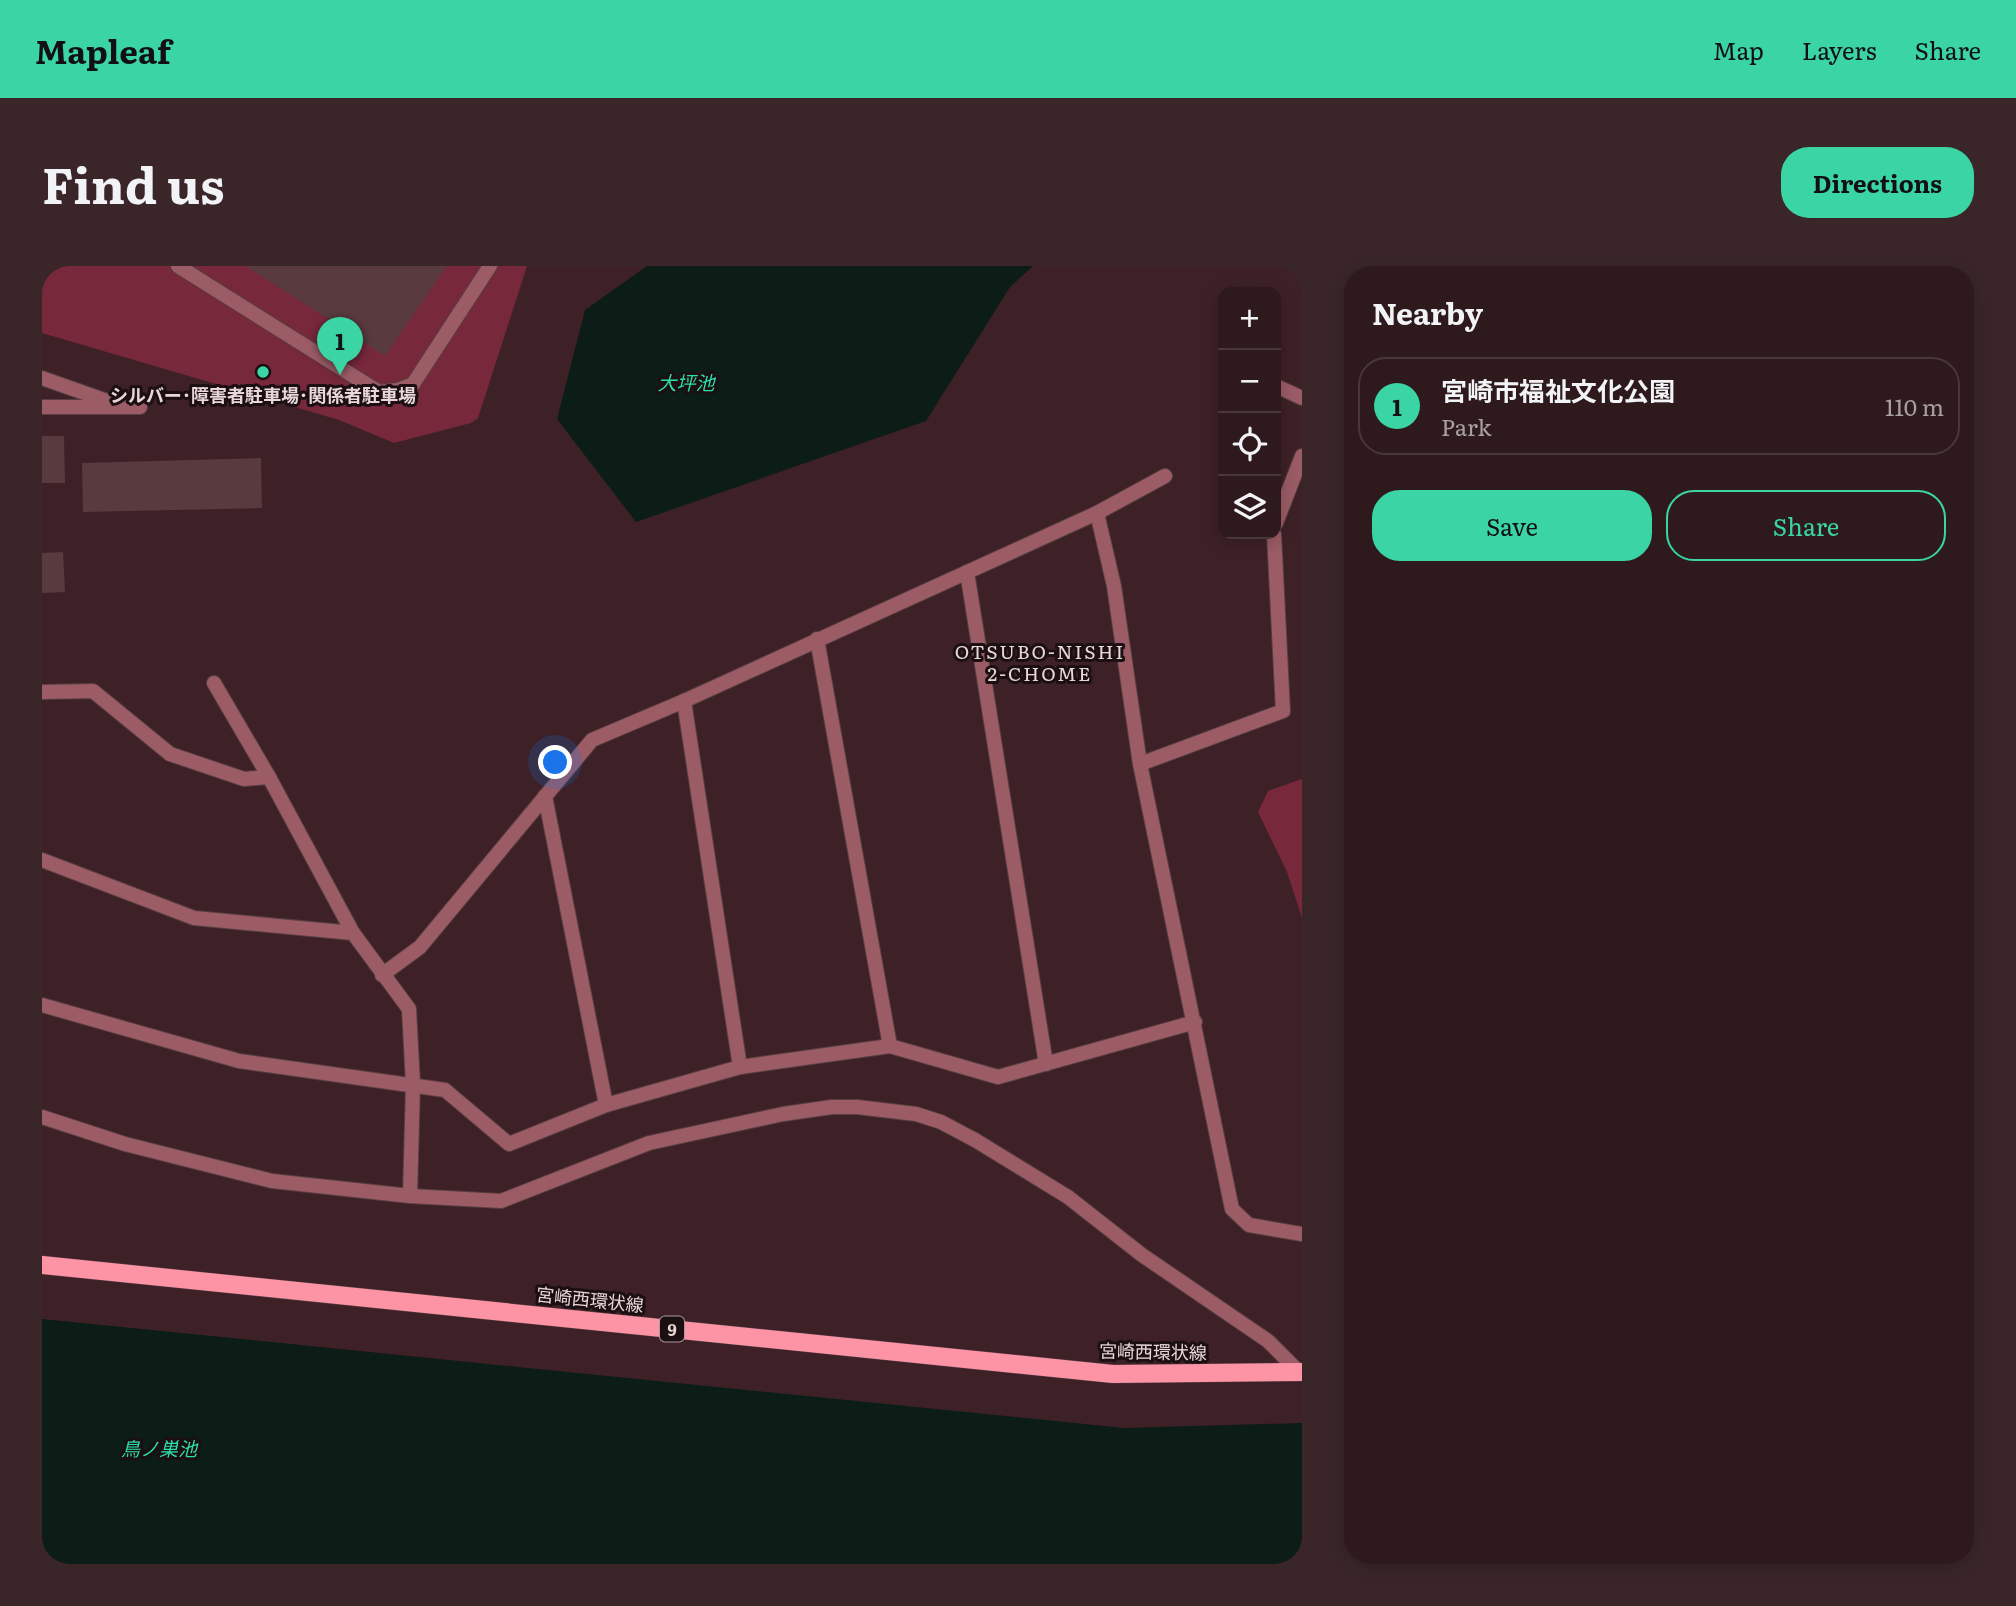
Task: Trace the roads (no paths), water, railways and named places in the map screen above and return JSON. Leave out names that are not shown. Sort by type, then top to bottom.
[{"type":"main road","name":"宮崎西環状線","points":[[42,1265],[1113,1374],[1300,1372]]},
{"type":"street","points":[[178,266],[379,392],[398,390],[413,384],[490,266]]},
{"type":"street","points":[[42,378],[123,407]]},
{"type":"street","points":[[1281,388],[1302,398]]},
{"type":"street","points":[[42,407],[140,407]]},
{"type":"street","points":[[1281,510],[1302,456]]},
{"type":"street","points":[[382,975],[420,947],[593,740],[1097,513],[1165,476]]},
{"type":"street","points":[[1097,513],[1114,586],[1140,764],[1232,1209],[1249,1225],[1302,1234]]},
{"type":"street","points":[[1140,764],[1283,711],[1274,539]]},
{"type":"street","points":[[967,572],[1046,1064]]},
{"type":"street","points":[[817,639],[890,1046]]},
{"type":"street","points":[[214,683],[269,777],[353,933],[409,1009],[413,1084],[410,1196]]},
{"type":"street","points":[[42,692],[93,691],[170,754],[244,779],[269,777]]},
{"type":"street","points":[[684,701],[740,1068]]},
{"type":"street","points":[[545,796],[606,1105]]},
{"type":"street","points":[[42,860],[194,918],[353,933]]},
{"type":"street","points":[[42,1005],[239,1061],[445,1090],[509,1144],[606,1105],[740,1068],[890,1046],[998,1077],[1195,1022]]},
{"type":"street","points":[[42,1118],[125,1144],[272,1181],[410,1196],[501,1201],[649,1143],[808,1109],[857,1107],[916,1114],[942,1122],[975,1140],[1068,1197],[1142,1255],[1268,1340],[1300,1372]]},
{"type":"water","name":"大坪池","points":[[647,266],[1033,266],[1010,287],[926,421],[636,522],[557,419],[585,310]]},
{"type":"water","name":"鳥ノ巣池","points":[[42,1319],[1124,1428],[1302,1423],[1302,1564],[42,1564]]},
{"type":"place","name":"シルバー･障害者駐車場･関係者駐車場","points":[[263,372]]},
{"type":"place","name":"宮崎市福祉文化公園","points":[[340,375]]},
{"type":"district","name":"OTSUBO-NISHI 2-CHOME","points":[[1040,662]]}]
